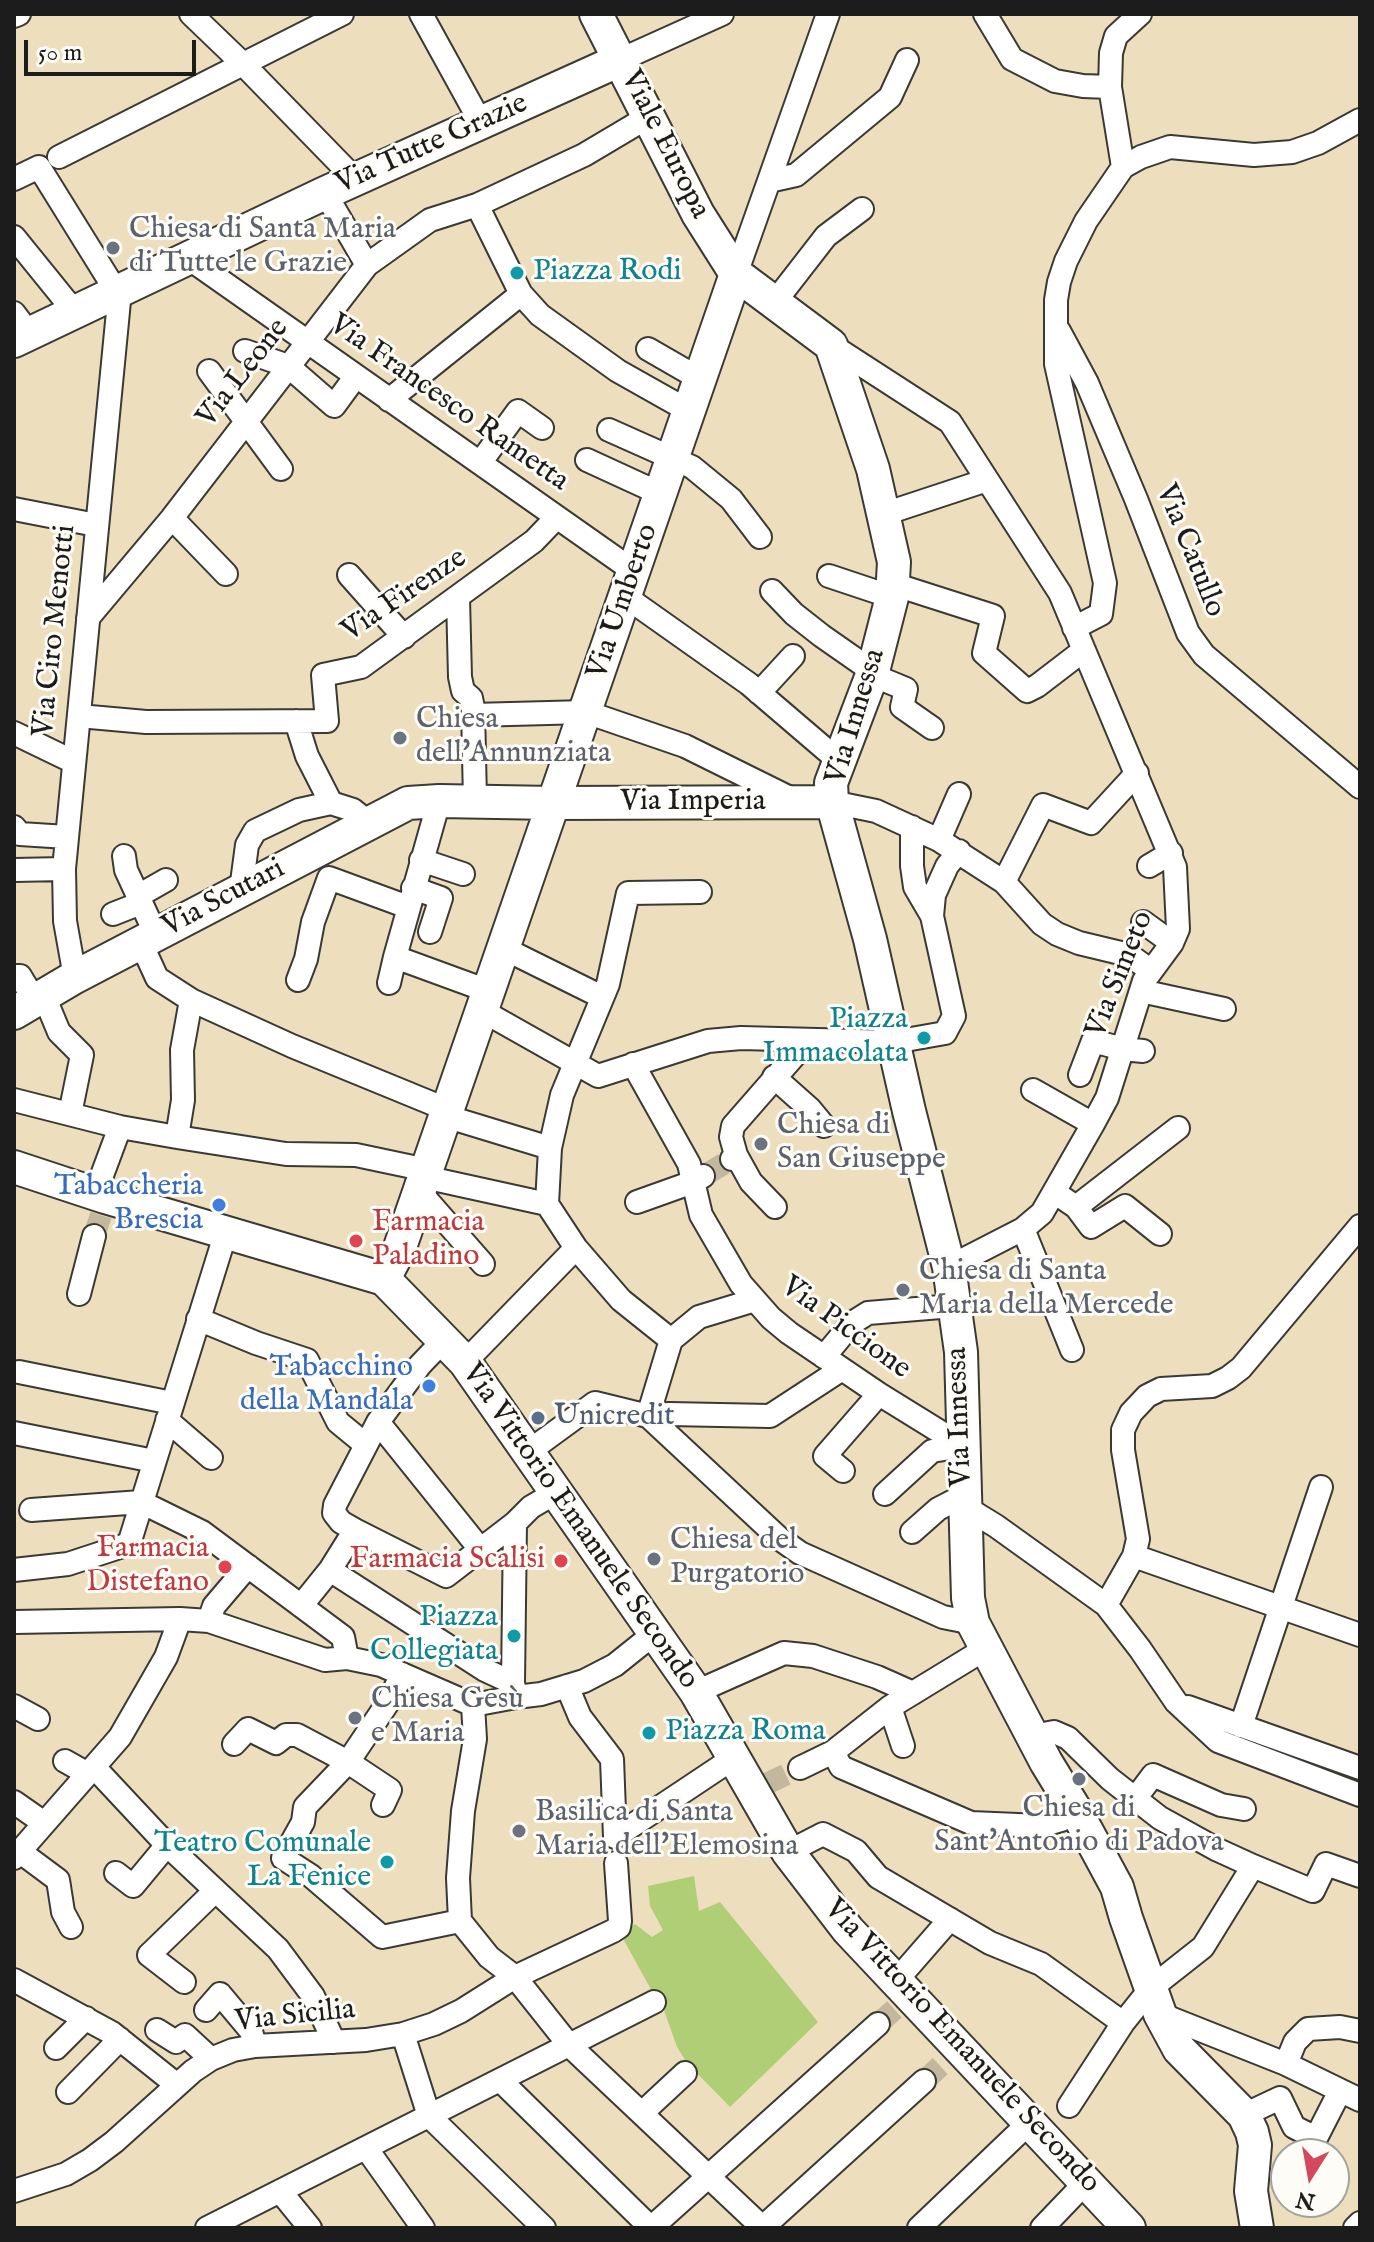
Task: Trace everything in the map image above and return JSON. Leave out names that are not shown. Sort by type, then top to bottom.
[{"type":"street","points":[[191,14],[355,179]]},
{"type":"street","points":[[59,157],[342,14]]},
{"type":"street","points":[[421,14],[481,123]]},
{"type":"street","name":"Viale Europa","points":[[596,14],[698,214],[736,274]]},
{"type":"street","name":"Via Tutte Grazie","points":[[19,329],[74,311],[355,179],[722,14]]},
{"type":"street","name":"Via Umberto","points":[[384,1279],[399,1250],[828,14]]},
{"type":"street","points":[[985,14],[1012,59],[1055,81],[1110,87]]},
{"type":"street","points":[[1123,167],[1110,87],[1111,53],[1116,36],[1140,14]]},
{"type":"street","points":[[769,181],[796,175],[890,97],[907,60]]},
{"type":"street","name":"Via Leone","points":[[88,618],[172,518],[367,265],[430,220],[477,205],[584,155],[648,117]]},
{"type":"street","points":[[1074,628],[1101,614],[1105,583],[1056,364],[1056,300],[1066,261],[1086,221],[1123,167],[1141,157],[1170,147],[1254,155],[1292,152],[1318,143],[1360,120]]},
{"type":"street","points":[[14,179],[39,167],[116,291]]},
{"type":"street","points":[[325,193],[367,265]]},
{"type":"street","points":[[477,205],[521,294],[540,315],[618,371],[689,411]]},
{"type":"street","points":[[774,303],[826,236],[862,209]]},
{"type":"street","points":[[14,237],[74,311]]},
{"type":"street","name":"Via Francesco Rametta","points":[[187,257],[557,517],[677,630],[759,693],[839,761]]},
{"type":"street","points":[[736,274],[831,345]]},
{"type":"street","name":"Via Ciro Menotti","points":[[75,977],[65,921],[64,869],[119,301],[116,291]]},
{"type":"street","points":[[389,400],[521,294]]},
{"type":"street","name":"Via Catullo","points":[[1057,326],[1100,412],[1188,633],[1204,655],[1360,787]]},
{"type":"street","name":"Via Simeto","points":[[831,345],[950,422],[1060,593],[1175,867],[1178,929],[1172,943],[1150,970],[1141,991],[1133,1050],[1093,1124],[1042,1213],[1023,1229],[949,1267]]},
{"type":"street","name":"Via Innessa","points":[[831,345],[873,469],[894,562],[893,590],[873,672],[831,783],[832,802],[870,939],[949,1267],[961,1352],[968,1598],[979,1636],[1117,1887],[1156,2001],[1179,2049],[1244,2115],[1252,2132],[1255,2145],[1251,2191],[1257,2228]]},
{"type":"street","points":[[648,349],[700,379]]},
{"type":"street","points":[[245,351],[288,366],[334,406],[356,376]]},
{"type":"street","points":[[209,371],[281,469]]},
{"type":"street","points":[[480,463],[518,411],[542,428]]},
{"type":"street","points":[[609,430],[692,467],[731,499],[760,537]]},
{"type":"street","points":[[587,460],[661,494]]},
{"type":"street","points":[[884,514],[987,480]]},
{"type":"street","points":[[14,509],[96,525]]},
{"type":"street","name":"Via Firenze","points":[[79,716],[146,722],[327,721],[323,675],[361,667],[534,541],[557,517]]},
{"type":"street","points":[[172,518],[226,574]]},
{"type":"street","points":[[349,575],[404,637]]},
{"type":"street","points":[[829,576],[993,616],[984,653],[1027,691],[1084,650]]},
{"type":"street","points":[[772,591],[822,636],[873,672],[906,689],[902,707],[932,728]]},
{"type":"street","points":[[458,598],[460,677],[463,691],[471,698],[473,715],[475,801]]},
{"type":"street","points":[[759,693],[793,656]]},
{"type":"street","points":[[473,715],[586,712],[685,746],[800,803]]},
{"type":"street","points":[[296,721],[307,756],[331,803]]},
{"type":"street","points":[[14,733],[74,762]]},
{"type":"street","points":[[1004,882],[1043,805],[1091,823],[1137,773]]},
{"type":"street","points":[[939,840],[959,794]]},
{"type":"street","points":[[389,983],[410,897],[439,801]]},
{"type":"street","name":"Via Imperia","points":[[475,801],[832,802]]},
{"type":"street","name":"Via Scutari","points":[[31,1003],[408,803],[475,801]]},
{"type":"street","points":[[832,802],[876,811],[939,840],[1004,882],[1042,924],[1057,934],[1079,943],[1129,955],[1150,970]]},
{"type":"street","points":[[241,890],[247,845],[255,831],[299,810],[331,803],[353,810],[368,822]]},
{"type":"street","points":[[14,827],[20,834],[67,837]]},
{"type":"street","points":[[912,827],[915,887],[932,916]]},
{"type":"street","points":[[395,957],[485,1000],[574,1063],[598,1076],[708,1041],[741,1038],[894,1042],[945,1033],[954,1016],[932,916],[934,895],[947,866],[959,851]]},
{"type":"street","points":[[1149,866],[1171,853]]},
{"type":"street","points":[[124,856],[126,870],[139,900],[157,978],[191,1000],[292,1046],[436,1105],[445,1116],[550,1148]]},
{"type":"street","points":[[421,860],[463,874]]},
{"type":"street","points":[[14,870],[64,869]]},
{"type":"street","points":[[298,980],[306,959],[313,922],[329,878],[410,897],[441,898],[430,932]]},
{"type":"street","points":[[113,914],[166,880]]},
{"type":"street","points":[[671,1340],[621,1300],[576,1248],[547,1204],[550,1148],[562,1095],[608,984],[628,893],[700,892]]},
{"type":"street","points":[[1143,922],[1172,943]]},
{"type":"street","points":[[503,948],[602,997]]},
{"type":"street","points":[[14,976],[20,976],[31,1003],[82,1055],[70,1114]]},
{"type":"street","points":[[1141,991],[1224,1009]]},
{"type":"street","points":[[177,1137],[183,1100],[182,1050],[191,1000]]},
{"type":"street","points":[[775,1207],[751,1182],[734,1157],[733,1126],[808,1040]]},
{"type":"street","points":[[1080,1075],[1093,1041],[1133,1050]]},
{"type":"street","name":"Via Piccione","points":[[633,1064],[699,1178],[701,1215],[741,1284],[789,1333],[963,1446]]},
{"type":"street","points":[[774,1077],[824,1126]]},
{"type":"street","points":[[1033,1090],[1093,1124]]},
{"type":"street","points":[[14,1100],[120,1127],[177,1137],[286,1154],[356,1155],[423,1179],[547,1204]]},
{"type":"street","points":[[101,1201],[120,1127]]},
{"type":"street","points":[[1076,1207],[1178,1128]]},
{"type":"street","name":"Via Vittorio Emanuele Secondo","points":[[14,1167],[101,1201],[226,1232],[384,1279],[454,1351],[528,1452],[696,1692],[735,1757],[760,1787],[788,1852],[848,1930],[953,2055],[1030,2122],[1129,2228]]},
{"type":"street","points":[[637,1202],[699,1178]]},
{"type":"street","points":[[423,1179],[483,1264]]},
{"type":"street","points":[[1054,1192],[1076,1207],[1091,1227],[1125,1206],[1160,1234]]},
{"type":"street","points":[[1106,1605],[1134,1556],[1138,1539],[1123,1450],[1123,1430],[1131,1413],[1147,1396],[1161,1389],[1212,1386],[1241,1368],[1360,1226]]},
{"type":"street","points":[[1023,1229],[1072,1350]]},
{"type":"street","points":[[14,1570],[68,1564],[129,1544],[226,1232]]},
{"type":"street","points":[[79,1294],[94,1236]]},
{"type":"street","points":[[555,1493],[531,1507],[515,1523],[477,1544],[446,1576],[355,1530],[341,1522],[334,1513],[335,1505],[378,1422],[420,1365],[454,1351],[576,1248]]},
{"type":"street","points":[[648,1416],[671,1340],[699,1317],[755,1300]]},
{"type":"street","points":[[528,1452],[595,1403],[648,1416],[770,1416],[833,1363],[852,1323],[868,1313],[953,1306]]},
{"type":"street","points":[[198,1319],[307,1360],[338,1422],[366,1445]]},
{"type":"street","points":[[19,1372],[169,1411],[211,1458]]},
{"type":"street","points":[[843,1471],[825,1456],[879,1394]]},
{"type":"street","points":[[648,1416],[780,1539],[800,1553],[979,1636],[913,1693],[833,1752],[800,1768]]},
{"type":"street","points":[[378,1422],[477,1544]]},
{"type":"street","points":[[14,1433],[154,1461]]},
{"type":"street","points":[[885,1494],[932,1451],[963,1446]]},
{"type":"street","points":[[1241,1726],[1321,1487]]},
{"type":"street","points":[[912,1532],[938,1509],[965,1501],[1106,1605],[1176,1702],[1218,1741],[1360,1795]]},
{"type":"street","points":[[31,1510],[141,1502],[202,1532],[343,1637],[347,1658]]},
{"type":"street","points":[[515,1523],[515,1690]]},
{"type":"street","points":[[301,1606],[330,1570],[355,1530]]},
{"type":"street","points":[[1134,1556],[1360,1635]]},
{"type":"street","points":[[209,1621],[214,1606],[248,1566]]},
{"type":"street","points":[[330,1570],[515,1690]]},
{"type":"street","points":[[71,1927],[63,1912],[58,1880],[17,1854],[120,1737],[166,1657],[180,1619]]},
{"type":"street","points":[[14,1622],[209,1621],[325,1660],[347,1658],[381,1665],[473,1705],[515,1690],[567,1686],[584,1681],[615,1665],[655,1633]]},
{"type":"street","points":[[696,1692],[784,1653],[813,1656],[877,1677],[913,1693]]},
{"type":"street","points":[[402,1674],[389,1701],[348,1762],[305,1807],[303,1822],[283,1858],[311,1876],[382,1937],[460,1921]]},
{"type":"street","points":[[567,1686],[580,1717],[612,1759],[615,1837],[735,1757]]},
{"type":"street","points":[[1176,1702],[1360,1768]]},
{"type":"street","points":[[473,1705],[475,1739],[463,1811],[458,1878],[460,1921],[489,1957],[515,1977],[569,2045],[762,2228],[924,2081]]},
{"type":"street","points":[[14,1706],[38,1719]]},
{"type":"street","points":[[890,1707],[903,1746]]},
{"type":"street","points":[[234,1744],[248,1729],[276,1743],[286,1735],[297,1735],[348,1762],[390,1790],[383,1805]]},
{"type":"street","points":[[1033,1736],[1054,1732],[1068,1738],[1110,1779],[1160,1818],[1253,1866],[1313,1891],[1326,1864],[1360,1876]]},
{"type":"street","points":[[833,1752],[841,1767],[971,1823],[1041,1826],[1076,1811]]},
{"type":"street","points":[[65,1761],[91,1770],[278,1949],[313,1996],[334,2042]]},
{"type":"street","points":[[1135,1799],[1153,1775],[1221,1805],[1244,1809]]},
{"type":"street","points":[[14,1802],[44,1823]]},
{"type":"street","points":[[788,1852],[823,1834],[856,1851],[878,1877],[990,1943],[1041,1964],[1123,2023]]},
{"type":"street","points":[[116,1873],[133,1886],[167,1845]]},
{"type":"street","name":"Via Sicilia","points":[[14,2191],[66,2174],[90,2160],[211,2059],[255,2046],[403,2034],[434,2024],[515,1977],[619,1927],[616,1863]]},
{"type":"street","points":[[1069,2106],[1123,2023],[1156,2001],[1203,1947],[1253,1866]]},
{"type":"street","points":[[184,1982],[149,1955],[215,1891]]},
{"type":"street","points":[[900,1995],[950,1919]]},
{"type":"street","points":[[14,1980],[120,2039],[177,2085]]},
{"type":"street","points":[[206,2010],[220,1994],[251,2031],[255,2046]]},
{"type":"street","points":[[1156,2001],[1350,2096],[1316,2138],[1294,2127],[1280,2098],[1244,2115]]},
{"type":"street","points":[[207,2228],[654,2002]]},
{"type":"street","points":[[56,2048],[86,2018]]},
{"type":"street","points":[[500,2080],[651,2228],[878,2024]]},
{"type":"street","points":[[1286,2064],[1295,2042],[1308,2029],[1340,2027],[1360,2031]]},
{"type":"street","points":[[157,2030],[176,2042],[185,2035],[211,2059]]},
{"type":"street","points":[[403,2034],[429,2116],[544,2228]]},
{"type":"street","points":[[68,2092],[120,2039]]},
{"type":"street","points":[[642,2113],[685,2073]]},
{"type":"street","points":[[933,2223],[1030,2122]]},
{"type":"street","points":[[366,2148],[423,2228]]},
{"type":"street","points":[[1042,2228],[1086,2182]]},
{"type":"street","points":[[280,2191],[310,2228]]},
{"type":"street","points":[[1355,2228],[1360,2223]]},
{"type":"green space","points":[[694,1876],[699,1911],[720,1902],[818,2022],[730,2107],[687,2063],[677,2047],[658,1993],[654,1995],[621,1935],[635,1924],[652,1937],[663,1930],[650,1906],[648,1886]]},
{"type":"tunnel","points":[[705,1175],[732,1159]]},
{"type":"tunnel","points":[[94,1236],[102,1212]]},
{"type":"tunnel","points":[[766,1784],[800,1768]]},
{"type":"tunnel","points":[[878,2024],[896,2008]]},
{"type":"tunnel","points":[[924,2081],[946,2061]]},
{"type":"place","name":"Chiesa di Santa Maria di Tutte le Grazie","points":[[113,248]]},
{"type":"place","name":"Piazza Rodi","points":[[517,273]]},
{"type":"place","name":"Chiesa dell'Annunziata","points":[[400,738]]},
{"type":"place","name":"Piazza Immacolata","points":[[924,1038]]},
{"type":"place","name":"Chiesa di San Giuseppe","points":[[761,1144]]},
{"type":"place","name":"Tabaccheria Brescia","points":[[219,1205]]},
{"type":"place","name":"Farmacia Paladino","points":[[356,1241]]},
{"type":"place","name":"Chiesa di Santa Maria della Mercede","points":[[903,1290]]},
{"type":"place","name":"Tabacchino della Mandala","points":[[429,1386]]},
{"type":"place","name":"Unicredit","points":[[538,1418]]},
{"type":"place","name":"Chiesa del Purgatorio","points":[[654,1559]]},
{"type":"place","name":"Farmacia Scalisi","points":[[561,1561]]},
{"type":"place","name":"Farmacia Distefano","points":[[225,1567]]},
{"type":"place","name":"Piazza Collegiata","points":[[514,1636]]},
{"type":"place","name":"Chiesa Gesù e Maria","points":[[355,1718]]},
{"type":"place","name":"Piazza Roma","points":[[649,1733]]},
{"type":"place","name":"Chiesa di Sant'Antonio di Padova","points":[[1079,1779]]},
{"type":"place","name":"Basilica di Santa Maria dell'Elemosina","points":[[519,1831]]},
{"type":"place","name":"Teatro Comunale La Fenice","points":[[387,1862]]}]
